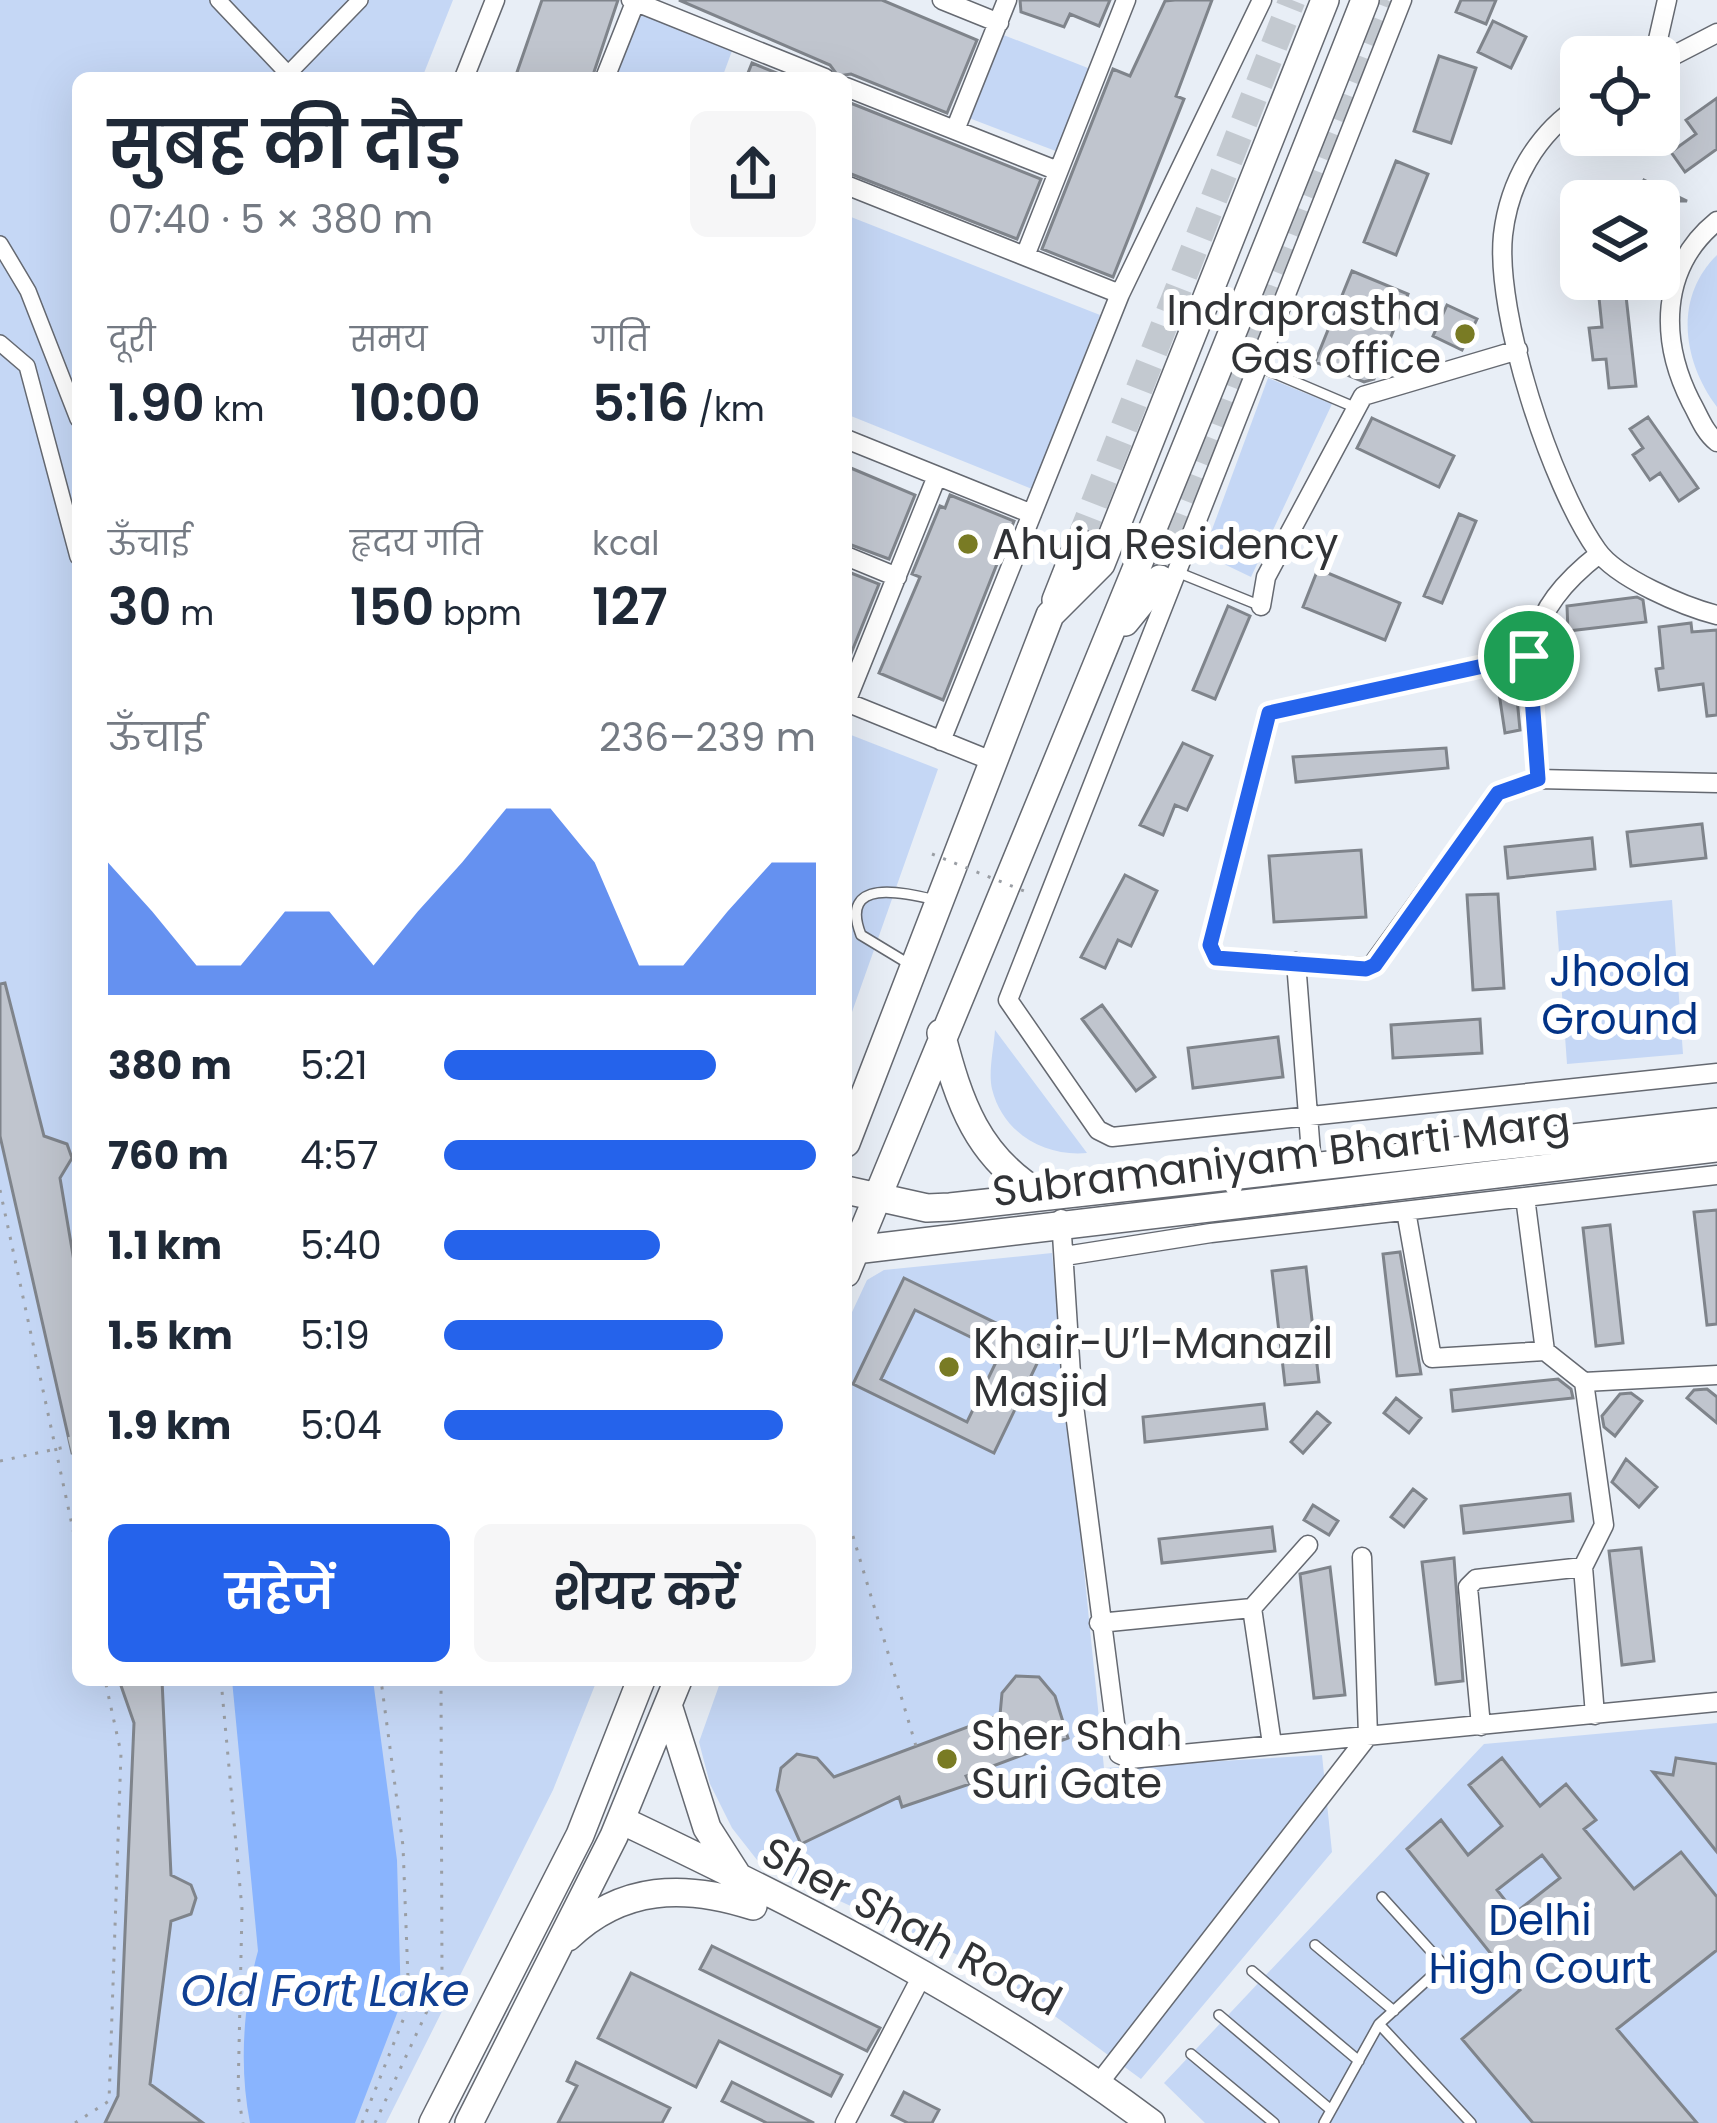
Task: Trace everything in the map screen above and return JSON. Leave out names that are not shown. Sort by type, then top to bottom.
[{"type":"main road","points":[[1050,615],[1101,564],[1325,0]]},
{"type":"main road","points":[[852,1250],[1107,645],[1365,0]]},
{"type":"main road","points":[[852,1127],[1079,542]]},
{"type":"main road","points":[[1107,645],[1168,575]]},
{"type":"main road","points":[[941,1033],[959,1104],[974,1131],[1014,1179],[1054,1204]]},
{"type":"main road","name":"Subramaniyam Bharti Marg","points":[[852,1255],[1054,1204],[1312,1166],[1717,1122]]},
{"type":"main road","name":"Subramaniyam Bharti Marg","points":[[852,1192],[927,1208],[1054,1204],[1717,1148]]},
{"type":"main road","points":[[433,2123],[580,1835],[639,1686]]},
{"type":"main road","points":[[469,2123],[618,1828],[673,1692]]},
{"type":"main road","points":[[673,1692],[707,1828],[747,1893]]},
{"type":"main road","name":"Sher Shah Road","points":[[618,1828],[916,1987],[1040,2061],[1122,2123]]},
{"type":"main road","points":[[554,1950],[602,1910],[630,1897],[692,1890],[747,1893]]},
{"type":"main road","name":"Sher Shah Road","points":[[747,1893],[910,1964],[1054,2050],[1151,2123]]},
{"type":"street","points":[[218,0],[287,72]]},
{"type":"street","points":[[295,72],[360,0]]},
{"type":"street","points":[[466,72],[495,0]]},
{"type":"street","points":[[942,0],[999,23]]},
{"type":"street","points":[[955,130],[1007,0]]},
{"type":"street","points":[[1025,256],[1126,0]]},
{"type":"street","points":[[941,741],[1120,294],[1262,0]]},
{"type":"street","points":[[1402,0],[1168,575],[1008,1000],[1098,1130],[1112,1138],[1717,1073]]},
{"type":"street","points":[[1660,36],[1667,0]]},
{"type":"street","points":[[607,72],[634,1],[810,72]]},
{"type":"street","points":[[1680,49],[1717,33]]},
{"type":"street","points":[[852,88],[1058,171]]},
{"type":"street","points":[[1560,122],[1532,145],[1503,234],[1509,320],[1548,451],[1598,554],[1679,605],[1717,615]]},
{"type":"street","points":[[852,187],[1120,294]]},
{"type":"street","points":[[1717,220],[1696,239],[1666,307],[1672,364],[1717,442]]},
{"type":"street","points":[[0,244],[28,291],[72,404]]},
{"type":"street","points":[[0,343],[27,366],[72,535]]},
{"type":"street","points":[[1261,606],[1266,577],[1354,406],[1372,389],[1518,350]]},
{"type":"street","points":[[852,441],[1032,514]]},
{"type":"street","points":[[852,687],[937,476]]},
{"type":"street","points":[[1538,779],[1529,656],[1539,616],[1571,575],[1598,554]]},
{"type":"street","points":[[852,558],[897,577]]},
{"type":"street","points":[[1529,656],[1269,713],[1210,945],[1216,958],[1366,969],[1375,965],[1498,793],[1538,779],[1717,783]]},
{"type":"street","points":[[852,704],[992,761]]},
{"type":"street","points":[[1296,962],[1312,1166]]},
{"type":"street","points":[[1065,1256],[1717,1175]]},
{"type":"street","points":[[1525,1197],[1545,1351]]},
{"type":"street","points":[[1054,1204],[1065,1256],[1072,1390],[1099,1623],[1117,1749],[1124,1757],[1717,1702]]},
{"type":"street","points":[[1406,1211],[1432,1358],[1545,1351],[1584,1382],[1717,1375]]},
{"type":"street","points":[[1584,1382],[1604,1526],[1583,1567],[1595,1715]]},
{"type":"street","points":[[1099,1623],[1252,1608],[1308,1545]]},
{"type":"street","points":[[1099,2084],[1368,1736],[1363,1557]]},
{"type":"street","points":[[1481,1726],[1468,1587],[1476,1579],[1583,1567]]},
{"type":"street","points":[[1252,1608],[1272,1744]]},
{"type":"street","points":[[845,2123],[916,1987]]},
{"type":"lane","points":[[1257,365],[1354,406]]},
{"type":"lane","points":[[1168,575],[1261,606]]},
{"type":"lane","points":[[914,967],[861,934],[859,913],[869,895],[880,890],[939,901]]},
{"type":"lane","points":[[1324,2123],[1379,2024],[1440,1961],[1382,1897]]},
{"type":"lane","points":[[1315,1945],[1394,2011]]},
{"type":"lane","points":[[1252,1972],[1359,2061]]},
{"type":"lane","points":[[1219,2015],[1331,2110]]},
{"type":"lane","points":[[1379,2024],[1471,2123]]},
{"type":"lane","points":[[1191,2054],[1274,2123]]},
{"type":"path","points":[[932,854],[1029,893]]},
{"type":"path","points":[[0,1190],[72,1524]]},
{"type":"path","points":[[0,1232],[10,1231]]},
{"type":"path","points":[[0,1461],[70,1445]]},
{"type":"path","points":[[852,1533],[916,1747]]},
{"type":"path","points":[[75,2123],[109,2101],[121,1754],[106,1686]]},
{"type":"path","points":[[222,1686],[242,1909],[238,2095],[243,2123]]},
{"type":"path","points":[[362,2123],[409,2006],[403,1846],[382,1686]]},
{"type":"path","points":[[375,2123],[442,1979],[441,1686]]},
{"type":"green space","points":[[0,0],[453,0],[424,72],[72,72],[72,1686],[595,1686],[553,1790],[386,2123],[0,2123]]},
{"type":"green space","points":[[644,5],[736,40],[724,72],[618,72]]},
{"type":"green space","points":[[1001,34],[1093,70],[1061,153],[969,118]]},
{"type":"green space","points":[[852,217],[1100,315],[1032,489],[852,416]]},
{"type":"green space","points":[[1717,255],[1717,407],[1696,370],[1688,330],[1694,291]]},
{"type":"green space","points":[[1268,378],[1332,404],[1251,577],[1203,554]]},
{"type":"green space","points":[[852,735],[938,769],[852,1012]]},
{"type":"green space","name":"Jhoola Ground","points":[[1672,900],[1683,1054],[1567,1064],[1556,911]]},
{"type":"green space","points":[[995,1030],[1087,1153],[1042,1146],[1006,1119],[991,1082]]},
{"type":"green space","points":[[1052,1253],[1104,1768],[1322,1755],[1332,1852],[1141,2079],[993,1971],[761,1865],[732,1828],[710,1784],[699,1742],[719,1686],[852,1686],[852,1312],[867,1280],[884,1270]]},
{"type":"green space","name":"Delhi High Court","points":[[1717,1723],[1717,2123],[1205,2123],[1164,2083],[1484,1744]]},
{"type":"water","name":"Old Fort Lake","points":[[233,1686],[374,1686],[397,1860],[401,2003],[355,2123],[250,2123],[244,2037],[258,1951]]},
{"type":"building","points":[[542,0],[618,0],[594,72],[517,72]]},
{"type":"building","points":[[679,0],[882,0],[977,40],[947,113],[852,72],[835,72],[830,65]]},
{"type":"building","points":[[1020,0],[1110,0],[1099,26],[1070,14],[1064,27],[1021,12]]},
{"type":"building","points":[[1212,0],[1176,96],[1184,99],[1113,277],[1042,249],[1113,69],[1130,76],[1165,1]]},
{"type":"building","points":[[1461,0],[1496,0],[1486,24],[1456,12]]},
{"type":"building","points":[[1493,21],[1526,37],[1511,68],[1478,52]]},
{"type":"building","points":[[1439,56],[1476,68],[1451,143],[1414,131]]},
{"type":"building","points":[[752,63],[774,72],[748,72]]},
{"type":"building","points":[[1717,98],[1717,149],[1685,172],[1674,156],[1680,156],[1680,146],[1696,134],[1686,120]]},
{"type":"building","points":[[852,104],[1041,179],[1017,239],[852,174]]},
{"type":"building","points":[[1396,161],[1428,174],[1396,255],[1364,242]]},
{"type":"building","points":[[1352,271],[1408,294],[1374,379],[1364,382],[1315,362]]},
{"type":"building","points":[[1599,300],[1626,300],[1636,386],[1609,388],[1606,359],[1593,360],[1589,328],[1602,327]]},
{"type":"building","points":[[1447,305],[1477,319],[1462,350],[1433,336]]},
{"type":"building","points":[[1648,417],[1698,488],[1679,501],[1660,473],[1650,480],[1633,455],[1643,448],[1630,429]]},
{"type":"building","points":[[1372,418],[1454,456],[1439,487],[1357,448]]},
{"type":"building","points":[[852,469],[915,495],[889,559],[852,545]]},
{"type":"building","points":[[950,495],[1014,521],[943,700],[879,673],[920,577],[912,574],[940,506],[945,508]]},
{"type":"building","points":[[1459,514],[1476,521],[1442,603],[1424,596]]},
{"type":"building","points":[[1318,569],[1400,603],[1385,640],[1303,607]]},
{"type":"building","points":[[852,573],[879,584],[852,651]]},
{"type":"building","points":[[1643,600],[1646,622],[1568,631],[1567,606]]},
{"type":"building","points":[[1228,606],[1250,616],[1215,699],[1193,690]]},
{"type":"building","points":[[1691,623],[1692,632],[1717,630],[1717,715],[1707,716],[1703,684],[1659,690],[1656,669],[1663,668],[1659,627]]},
{"type":"building","points":[[1515,677],[1520,730],[1505,733],[1497,680]]},
{"type":"building","points":[[1183,743],[1212,756],[1187,810],[1175,805],[1163,835],[1140,825]]},
{"type":"building","points":[[1446,748],[1448,768],[1296,782],[1293,757]]},
{"type":"building","points":[[1702,824],[1706,858],[1631,866],[1627,832]]},
{"type":"building","points":[[1592,838],[1595,869],[1508,878],[1505,847]]},
{"type":"building","points":[[1361,850],[1366,917],[1274,922],[1269,856]]},
{"type":"building","points":[[1125,875],[1157,891],[1131,946],[1118,940],[1105,968],[1081,957]]},
{"type":"building","points":[[1498,894],[1504,988],[1473,990],[1467,895]]},
{"type":"building","points":[[5,983],[44,1136],[67,1144],[72,1158],[60,1178],[72,1249],[72,1453],[0,1136],[0,984]]},
{"type":"building","points":[[1102,1005],[1155,1077],[1136,1091],[1082,1019]]},
{"type":"building","points":[[1480,1019],[1482,1053],[1393,1058],[1391,1025]]},
{"type":"building","points":[[1278,1037],[1283,1077],[1193,1088],[1188,1048]]},
{"type":"building","points":[[1717,1210],[1717,1324],[1707,1325],[1694,1212]]},
{"type":"building","points":[[1610,1225],[1623,1343],[1596,1346],[1583,1228]]},
{"type":"building","points":[[1400,1252],[1421,1374],[1397,1376],[1383,1254]]},
{"type":"building","points":[[1306,1267],[1319,1382],[1285,1385],[1272,1271]]},
{"type":"building","points":[[904,1278],[1045,1347],[994,1453],[853,1384]],"holes":[[[915,1310],[1001,1352],[967,1422],[881,1379]]]},
{"type":"building","points":[[1558,1379],[1571,1389],[1573,1398],[1453,1411],[1451,1390]]},
{"type":"building","points":[[1707,1389],[1717,1397],[1717,1423],[1687,1398],[1694,1390]]},
{"type":"building","points":[[1631,1393],[1642,1401],[1615,1436],[1604,1427],[1602,1416],[1620,1394]]},
{"type":"building","points":[[1396,1398],[1421,1418],[1409,1433],[1384,1413]]},
{"type":"building","points":[[1264,1404],[1267,1429],[1145,1442],[1143,1417]]},
{"type":"building","points":[[1317,1412],[1330,1423],[1303,1453],[1291,1442]]},
{"type":"building","points":[[1626,1459],[1657,1487],[1639,1507],[1612,1482]]},
{"type":"building","points":[[1413,1489],[1426,1499],[1404,1527],[1391,1517]]},
{"type":"building","points":[[1570,1494],[1573,1521],[1464,1533],[1461,1506]]},
{"type":"building","points":[[1313,1505],[1338,1521],[1329,1535],[1304,1520]]},
{"type":"building","points":[[1272,1527],[1275,1551],[1162,1563],[1159,1539]]},
{"type":"building","points":[[1641,1548],[1654,1661],[1622,1665],[1609,1551]]},
{"type":"building","points":[[1454,1558],[1463,1681],[1436,1684],[1422,1562]]},
{"type":"building","points":[[1330,1567],[1345,1695],[1314,1698],[1300,1574]]},
{"type":"building","name":"Sher Shah Suri Gate","points":[[1016,1676],[1039,1677],[1055,1696],[1068,1738],[966,1776],[970,1784],[902,1807],[899,1797],[801,1844],[777,1790],[781,1768],[797,1754],[817,1758],[834,1777],[1000,1715],[1002,1693]]},
{"type":"building","points":[[121,1686],[162,1686],[171,1875],[191,1885],[196,1898],[191,1914],[171,1921],[150,2084],[203,2123],[105,2123],[118,2096],[134,1723]]},
{"type":"building","points":[[1502,1758],[1540,1806],[1566,1784],[1596,1820],[1584,1829],[1634,1889],[1681,1852],[1717,1897],[1717,1950],[1617,2029],[1697,2123],[1533,2123],[1462,2039],[1520,1990],[1407,1849],[1441,1820],[1468,1855],[1502,1826],[1469,1785]],"holes":[[[1542,1855],[1560,1878],[1515,1913],[1497,1890]]]},
{"type":"building","points":[[1676,1758],[1717,1764],[1717,1852],[1653,1772],[1673,1775]]},
{"type":"building","points":[[712,1946],[880,2028],[867,2051],[700,1969]]},
{"type":"building","points":[[631,1973],[842,2075],[831,2096],[719,2041],[696,2087],[598,2038]]},
{"type":"building","points":[[576,2062],[670,2108],[662,2123],[558,2123],[577,2086],[567,2081]]},
{"type":"building","points":[[732,2082],[814,2123],[767,2123],[722,2101]]},
{"type":"building","points":[[904,2092],[939,2110],[932,2123],[908,2123],[892,2115]]},
{"type":"tunnel","points":[[1079,542],[1292,0]]},
{"type":"tunnel","points":[[1160,579],[1387,0]]},
{"type":"place","name":"Indraprastha Gas office","points":[[1465,334]]},
{"type":"place","name":"Ahuja Residency","points":[[968,544]]},
{"type":"place","name":"Khair-U’l-Manazil Masjid","points":[[949,1367]]},
{"type":"place","name":"Sher Shah Suri Gate","points":[[947,1759]]},
{"type":"route","points":[[1529,656],[1538,779],[1498,793],[1375,965],[1366,969],[1216,958],[1210,945],[1269,713],[1529,656]]}]
